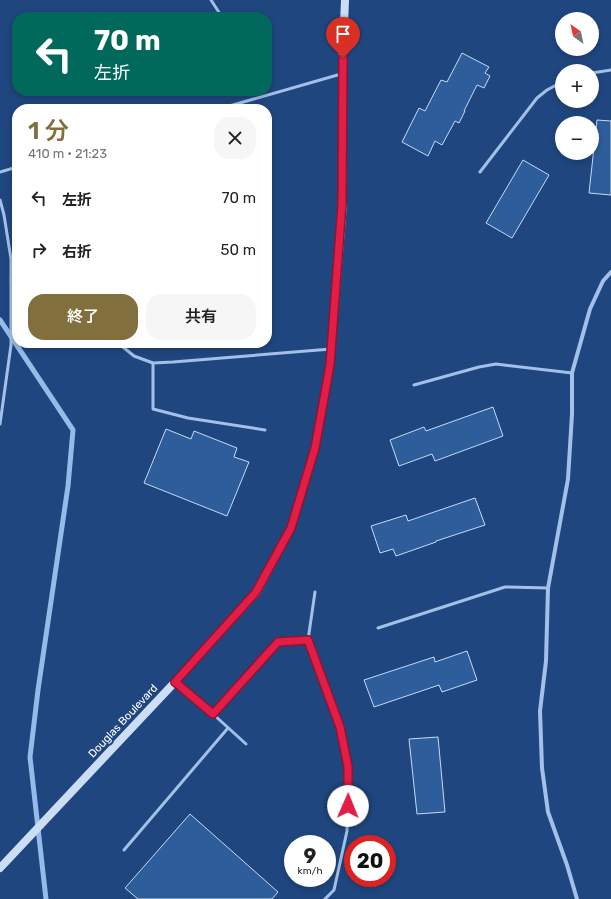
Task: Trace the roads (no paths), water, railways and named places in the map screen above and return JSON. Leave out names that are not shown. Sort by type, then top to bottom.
[{"type":"street","name":"Douglas Boulevard","points":[[0,868],[175,682],[256,592],[291,528],[315,448],[330,365],[342,204],[342,73],[345,0]]},
{"type":"street","points":[[577,899],[567,865],[548,812],[542,768],[540,711],[546,661],[548,588],[568,479],[572,414],[572,373],[590,309],[603,281],[611,272]]},
{"type":"lane","points":[[211,0],[219,12]]},
{"type":"lane","points":[[599,72],[611,70]]},
{"type":"lane","points":[[272,94],[342,73]]},
{"type":"lane","points":[[480,172],[537,98],[555,86]]},
{"type":"lane","points":[[237,104],[265,96]]},
{"type":"lane","points":[[0,172],[12,169]]},
{"type":"lane","points":[[0,200],[11,259],[11,345],[0,424]]},
{"type":"lane","points":[[124,348],[134,356],[153,363],[331,349]]},
{"type":"lane","points":[[153,363],[152,409],[188,418],[265,430]]},
{"type":"lane","points":[[414,385],[479,366],[496,364],[572,373]]},
{"type":"lane","points":[[378,628],[505,587],[548,588]]},
{"type":"lane","points":[[315,592],[308,640],[340,727],[348,767],[347,831],[334,890],[325,899]]},
{"type":"lane","points":[[213,714],[278,642],[308,640]]},
{"type":"lane","points":[[175,682],[246,744]]},
{"type":"lane","points":[[124,850],[228,728]]},
{"type":"waterway","points":[[0,320],[12,338]]},
{"type":"waterway","points":[[19,348],[73,430],[68,486],[38,690],[30,757],[46,899]]}]
